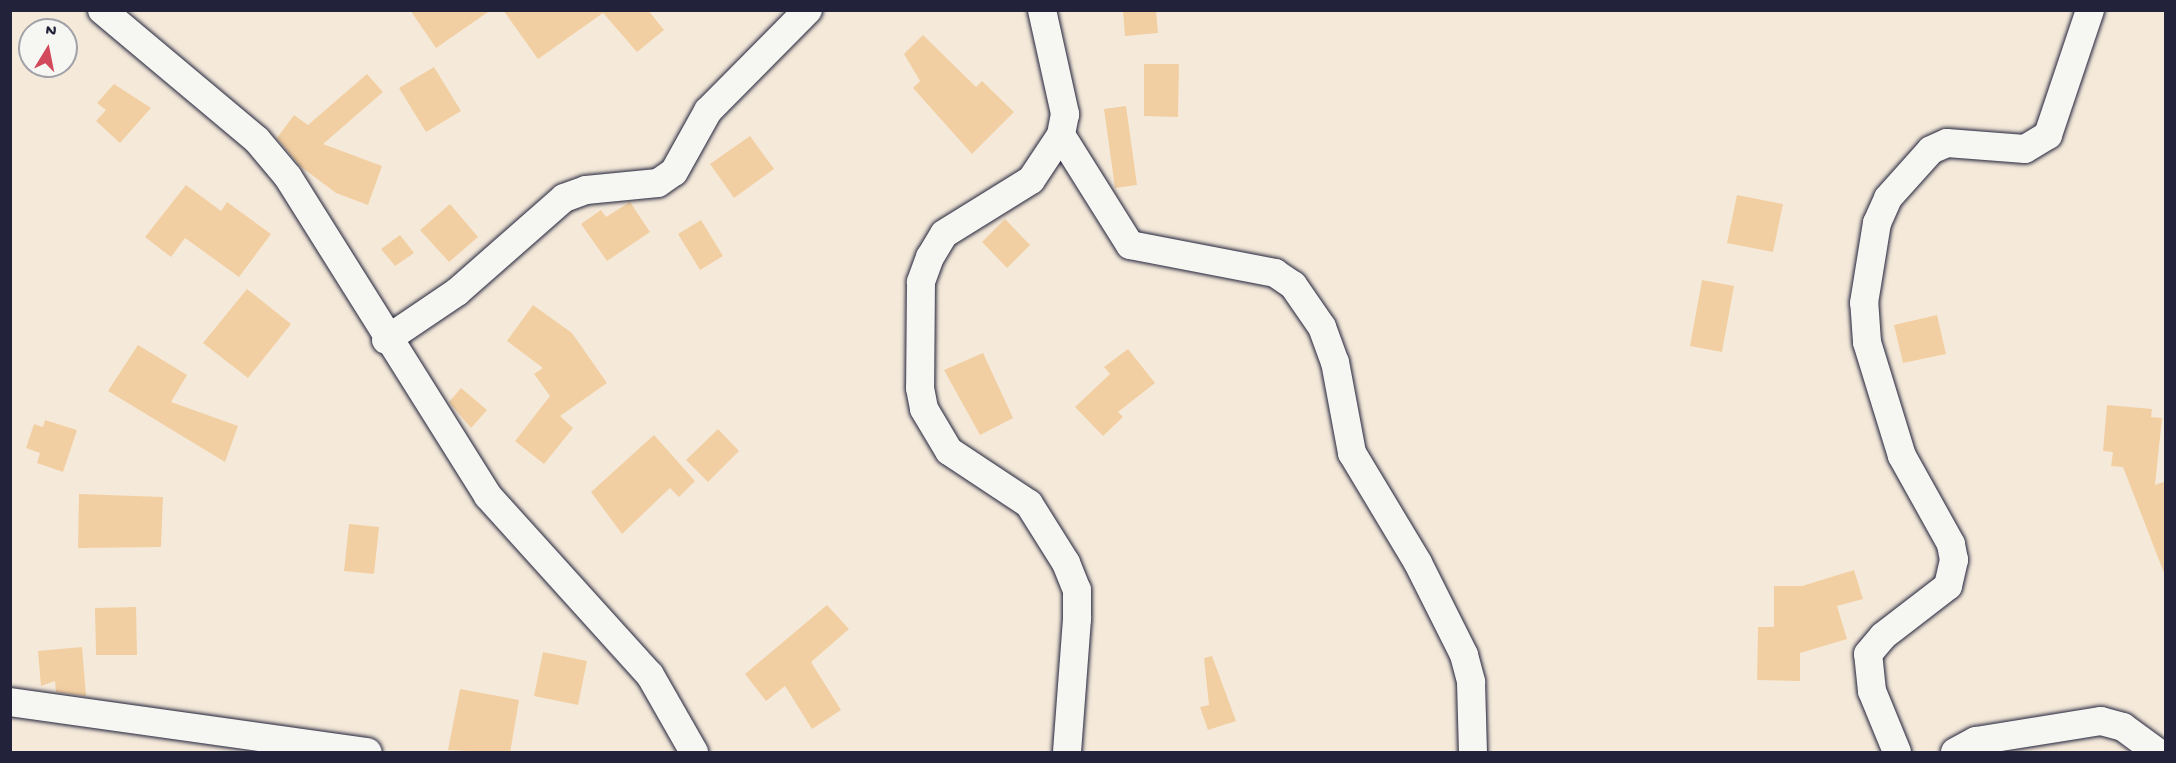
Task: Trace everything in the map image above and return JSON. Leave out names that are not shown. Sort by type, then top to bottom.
[{"type":"street","points":[[102,10],[265,150],[288,177],[386,340],[488,496],[650,675],[694,753]]},
{"type":"street","points":[[386,340],[457,292],[564,198],[586,190],[658,183],[674,172],[708,111],[808,10]]},
{"type":"street","points":[[1042,10],[1065,114],[1061,135],[1031,180],[945,234],[930,257],[921,282],[920,388],[924,409],[949,451],[1029,504],[1066,563],[1077,590],[1077,619],[1066,753]]},
{"type":"street","points":[[1897,753],[1872,691],[1868,654],[1882,636],[1948,586],[1954,560],[1951,544],[1902,456],[1867,342],[1864,303],[1877,223],[1888,198],[1931,150],[1947,143],[2025,149],[2048,135],[2090,10]]},
{"type":"street","points":[[1061,135],[1130,245],[1275,273],[1293,285],[1322,327],[1335,362],[1352,453],[1418,562],[1464,655],[1472,682],[1473,753]]},
{"type":"street","points":[[10,702],[368,753]]},
{"type":"street","points":[[1955,753],[1976,741],[2101,721],[2123,727],[2157,753]]},
{"type":"building","points":[[410,10],[491,10],[436,48]]},
{"type":"building","points":[[503,10],[648,10],[664,30],[637,52],[603,13],[538,59]]},
{"type":"building","points":[[1123,10],[1156,10],[1158,33],[1125,36]]},
{"type":"building","points":[[923,35],[976,87],[982,81],[1014,112],[972,154],[913,88],[920,81],[904,54]]},
{"type":"building","points":[[1144,64],[1179,64],[1178,117],[1144,116]]},
{"type":"building","points":[[434,67],[461,111],[426,132],[399,88]]},
{"type":"building","points":[[367,74],[383,92],[323,144],[382,166],[368,205],[336,193],[300,166],[277,138],[294,115],[308,125]]},
{"type":"building","points":[[114,84],[151,108],[120,143],[96,121],[106,110],[97,103]]},
{"type":"building","points":[[1126,106],[1137,185],[1115,188],[1104,109]]},
{"type":"building","points":[[750,136],[774,169],[734,198],[710,164]]},
{"type":"building","points":[[186,185],[221,211],[227,202],[271,234],[239,277],[185,238],[171,257],[145,237]]},
{"type":"building","points":[[1737,195],[1783,204],[1773,252],[1727,243]]},
{"type":"building","points":[[630,202],[650,232],[607,261],[581,224],[601,210],[606,217]]},
{"type":"building","points":[[450,204],[478,237],[449,262],[420,230]]},
{"type":"building","points":[[1005,219],[1030,245],[1007,268],[982,242]]},
{"type":"building","points":[[701,220],[723,256],[700,270],[678,234]]},
{"type":"building","points":[[400,235],[414,253],[395,266],[381,249]]},
{"type":"building","points":[[1702,280],[1734,286],[1722,352],[1690,346]]},
{"type":"building","points":[[247,289],[291,324],[248,378],[203,343]]},
{"type":"building","points":[[533,305],[572,333],[607,383],[560,416],[573,428],[544,464],[515,441],[550,396],[534,374],[543,368],[507,341]]},
{"type":"building","points":[[1937,315],[1946,354],[1903,363],[1894,325]]},
{"type":"building","points":[[138,345],[187,375],[171,402],[238,426],[225,462],[108,391]]},
{"type":"building","points":[[1128,349],[1155,383],[1118,412],[1123,417],[1103,436],[1075,407],[1110,374],[1104,367]]},
{"type":"building","points":[[983,353],[1013,418],[980,435],[944,370]]},
{"type":"building","points":[[461,388],[487,410],[471,428],[449,402]]},
{"type":"building","points":[[2107,405],[2152,409],[2151,417],[2162,418],[2155,485],[2166,481],[2166,578],[2123,467],[2111,466],[2113,452],[2103,451]]},
{"type":"building","points":[[45,420],[77,430],[63,472],[37,463],[40,453],[26,448],[34,424],[43,427]]},
{"type":"building","points":[[718,429],[739,451],[708,482],[686,460]]},
{"type":"building","points":[[654,435],[695,481],[679,497],[670,488],[622,534],[591,492]]},
{"type":"building","points":[[79,494],[163,497],[161,547],[78,548]]},
{"type":"building","points":[[349,524],[379,527],[374,574],[344,571]]},
{"type":"building","points":[[1854,570],[1863,599],[1837,606],[1847,639],[1800,653],[1800,681],[1757,680],[1758,627],[1774,627],[1774,586],[1802,586]]},
{"type":"building","points":[[827,605],[849,629],[811,662],[841,710],[812,729],[785,686],[766,701],[745,674]]},
{"type":"building","points":[[136,607],[137,655],[96,655],[95,608]]},
{"type":"building","points":[[82,647],[86,696],[56,692],[55,681],[41,686],[38,651]]},
{"type":"building","points":[[543,652],[587,661],[578,705],[534,696]]},
{"type":"building","points":[[1212,656],[1236,721],[1208,730],[1200,707],[1209,705],[1204,658]]},
{"type":"building","points":[[460,689],[519,700],[510,753],[448,750]]}]
